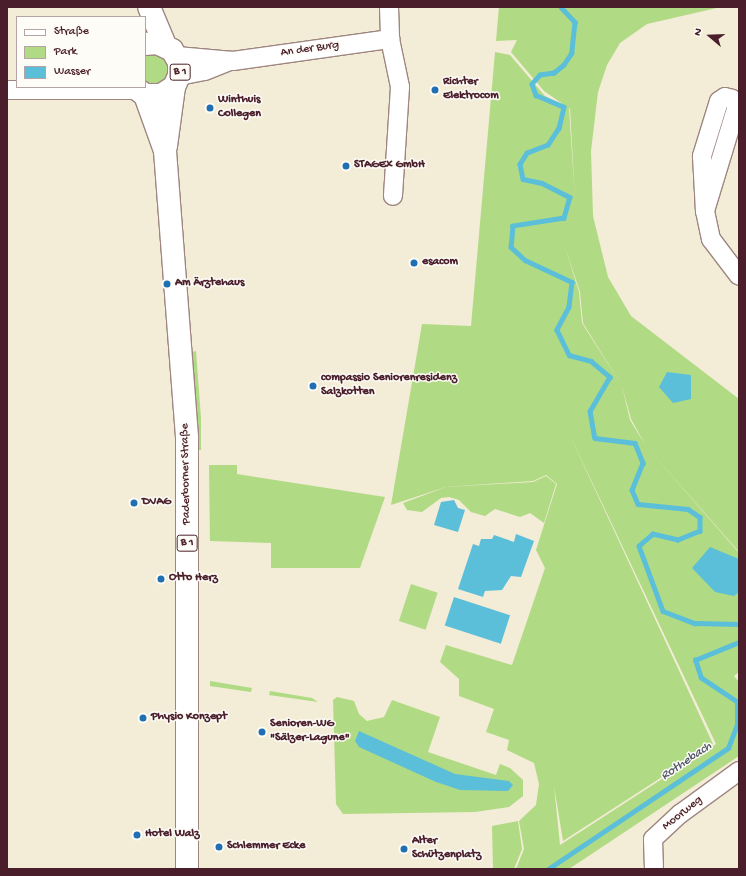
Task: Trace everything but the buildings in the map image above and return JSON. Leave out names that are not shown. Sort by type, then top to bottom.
[{"type":"main road","name":"Paderborner Straße","points":[[150,7],[168,62],[165,151],[187,438],[187,869]]},
{"type":"main road","name":"B 1","points":[[139,90],[161,95],[168,62]]},
{"type":"main road","name":"Paderborner Straße","points":[[139,90],[165,151]]},
{"type":"street","points":[[389,7],[390,39],[400,87],[393,196]]},
{"type":"street","name":"An der Burg","points":[[168,62],[205,72],[230,61],[390,39]]},
{"type":"street","points":[[7,90],[95,88],[139,90]]},
{"type":"street","points":[[705,211],[737,106],[732,99],[725,97],[719,100],[702,156],[705,211],[711,239],[739,276]]},
{"type":"street","name":"Moorweg","points":[[654,869],[653,839],[680,814],[739,771]]},
{"type":"green space","points":[[499,7],[721,7],[647,24],[620,43],[607,65],[598,92],[591,151],[593,216],[608,277],[631,316],[739,399],[739,552],[646,446],[739,553],[739,672],[734,676],[739,682],[739,756],[569,869],[516,869],[524,849],[519,821],[536,805],[539,784],[534,763],[507,750],[509,740],[486,732],[494,709],[459,696],[459,679],[440,662],[446,645],[512,665],[545,568],[536,550],[557,484],[546,475],[533,481],[446,487],[391,505],[422,324],[471,326],[495,52],[510,55],[545,96],[567,107],[544,91],[511,52],[517,40],[496,41]],"holes":[[[569,108],[570,109],[575,199]],[[565,247],[580,292],[583,323],[622,386],[582,323],[579,292]],[[622,386],[631,419],[646,446],[630,420]],[[566,427],[716,744],[560,845],[554,786],[563,841],[713,744]]]},
{"type":"green space","points":[[154,52],[168,60],[169,77],[156,86],[146,84],[146,55]]},
{"type":"green space","points":[[196,351],[201,418],[201,450],[197,450],[192,352]]},
{"type":"green space","points":[[209,465],[237,465],[237,474],[385,497],[360,568],[271,568],[271,543],[210,541]]},
{"type":"green space","points":[[546,476],[556,484],[544,523],[530,513],[520,517],[495,509],[485,516],[471,512],[459,500],[449,497],[441,498],[422,512],[407,510],[403,503],[446,487],[533,482]]},
{"type":"green space","points":[[411,584],[438,593],[426,630],[399,621]]},
{"type":"green space","points":[[210,681],[252,688],[251,692],[210,686]]},
{"type":"green space","points":[[270,691],[312,698],[318,702],[269,695]]},
{"type":"green space","points":[[337,697],[354,701],[359,714],[367,721],[384,717],[392,700],[440,717],[428,752],[496,775],[500,764],[510,768],[523,780],[523,796],[509,807],[475,812],[343,814],[336,804],[333,700]]},
{"type":"green space","points":[[518,821],[522,849],[514,869],[493,869],[492,826]]},
{"type":"water","points":[[667,372],[691,375],[691,399],[673,403],[659,387]]},
{"type":"water","points":[[454,500],[458,508],[465,510],[458,532],[434,525],[441,502]]},
{"type":"water","points":[[516,534],[534,541],[521,577],[511,576],[502,590],[485,591],[483,597],[458,589],[473,544],[479,546],[481,539],[492,539],[494,535],[514,542]]},
{"type":"water","points":[[710,547],[739,559],[739,592],[734,596],[715,592],[692,568]]},
{"type":"water","points":[[454,597],[510,615],[501,644],[445,626]]},
{"type":"water","points":[[359,731],[455,774],[509,781],[513,785],[508,791],[460,790],[436,782],[359,747],[355,741]]},
{"type":"waterway","name":"Rothebach","points":[[561,7],[575,22],[572,53],[564,65],[554,73],[540,75],[532,84],[536,95],[564,107],[559,128],[548,145],[527,153],[520,164],[523,179],[542,183],[570,197],[564,218],[513,226],[511,247],[525,260],[572,282],[569,307],[557,330],[569,355],[591,361],[610,377],[590,411],[595,438],[635,443],[643,463],[632,490],[638,504],[688,509],[700,517],[700,531],[678,540],[653,534],[639,546],[663,611],[695,623],[739,624]]},
{"type":"waterway","name":"Rothebach","points":[[548,869],[728,748],[737,724],[737,702],[701,678],[695,660],[739,642]]},
{"type":"place","name":"Richter Elektrocom","points":[[435,90]]},
{"type":"place","name":"Winthuis Collegen","points":[[210,108]]},
{"type":"place","name":"STAGEx GmbH","points":[[346,166]]},
{"type":"place","name":"esacom","points":[[414,263]]},
{"type":"place","name":"Am Ärztehaus","points":[[167,284]]},
{"type":"place","name":"compassio Seniorenresidenz Salzkotten","points":[[313,386]]},
{"type":"place","name":"DVAG","points":[[134,503]]},
{"type":"place","name":"Otto Herz","points":[[161,579]]},
{"type":"place","name":"Physio Konzept","points":[[143,718]]},
{"type":"place","name":"Senioren-WG \"Sälzer-Lagune\"","points":[[262,732]]},
{"type":"place","name":"Hotel Walz","points":[[137,835]]},
{"type":"place","name":"Schlemmer Ecke","points":[[219,847]]},
{"type":"place","name":"Alter Schützenplatz","points":[[404,849]]}]
